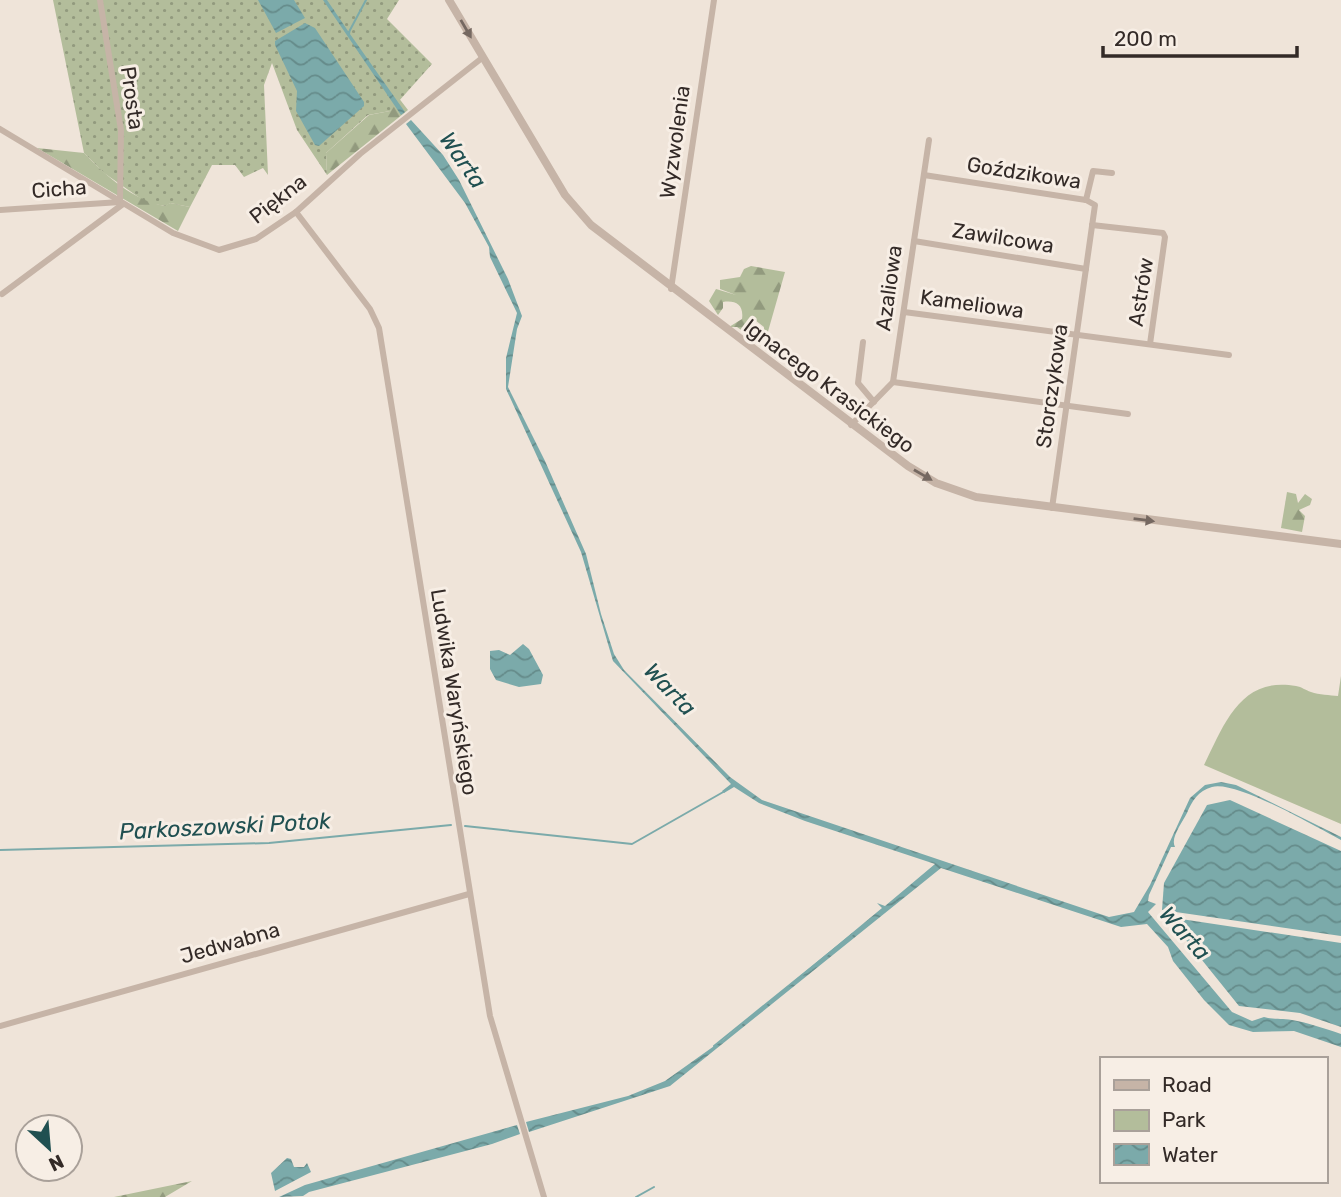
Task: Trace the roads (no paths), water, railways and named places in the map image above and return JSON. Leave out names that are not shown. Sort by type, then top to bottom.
[{"type":"street","name":"Prosta","points":[[100,0],[121,130],[122,203]]},
{"type":"street","name":"Ignacego Krasickiego","points":[[449,0],[577,210],[607,239],[671,289],[851,425],[936,482],[976,497],[1341,544]]},
{"type":"street","name":"Wyzwolenia","points":[[671,289],[714,0]]},
{"type":"street","name":"Piękna","points":[[0,129],[173,233],[219,250],[256,239],[296,212],[352,161],[482,58]]},
{"type":"street","name":"Azaliowa","points":[[893,382],[929,140]]},
{"type":"street","points":[[1086,200],[1093,171],[1112,173]]},
{"type":"street","name":"Goździkowa","points":[[924,175],[1086,200],[1095,205],[1086,269]]},
{"type":"street","name":"Cicha","points":[[0,210],[122,203]]},
{"type":"street","points":[[2,294],[122,203]]},
{"type":"street","name":"Ludwika Waryńskiego","points":[[296,212],[370,309],[379,328],[490,1016],[544,1197]]},
{"type":"street","name":"Astrów","points":[[1093,225],[1163,233],[1165,237],[1150,344]]},
{"type":"street","name":"Zawilcowa","points":[[914,241],[1086,269]]},
{"type":"street","name":"Storczykowa","points":[[1052,508],[1086,269]]},
{"type":"street","name":"Kameliowa","points":[[904,312],[1229,355]]},
{"type":"street","points":[[863,342],[858,383],[874,402]]},
{"type":"street","points":[[851,425],[893,382],[1067,408],[1128,414]]},
{"type":"street","name":"Jedwabna","points":[[0,1026],[469,894]]},
{"type":"water","points":[[258,0],[294,0],[305,18],[276,33]]},
{"type":"water","points":[[323,0],[327,0],[348,31],[351,29],[350,34],[405,112],[401,115]]},
{"type":"water","points":[[305,23],[315,28],[364,102],[364,106],[319,146],[315,145],[296,111],[297,91],[275,45],[275,41]]},
{"type":"water","points":[[411,120],[443,155],[459,180],[508,279],[522,316],[517,329],[508,387],[545,461],[586,554],[614,654],[624,670],[730,777],[762,800],[1109,917],[1134,912],[1150,885],[1190,798],[1205,785],[1221,782],[1236,785],[1341,837],[1341,840],[1257,797],[1239,790],[1212,787],[1193,801],[1177,830],[1175,847],[1171,847],[1149,895],[1148,901],[1156,904],[1148,912],[1232,1012],[1252,1021],[1264,1017],[1288,1019],[1329,1030],[1341,1034],[1341,1047],[1294,1031],[1253,1032],[1229,1025],[1204,1000],[1173,961],[1168,947],[1147,924],[1121,927],[941,868],[670,1086],[529,1132],[526,1122],[628,1096],[665,1081],[724,1039],[882,908],[877,903],[885,906],[935,864],[805,821],[759,803],[734,787],[724,793],[722,791],[731,784],[613,661],[581,552],[506,389],[506,358],[517,313],[490,257],[489,247],[465,203],[406,124]]},
{"type":"water","points":[[523,644],[529,649],[543,675],[541,684],[519,687],[496,680],[490,669],[490,651],[499,650],[510,655]]},
{"type":"water","points":[[1230,800],[1341,851],[1341,936],[1162,910],[1164,883],[1207,805]]},
{"type":"water","name":"Warta","points":[[1181,919],[1341,943],[1341,1027],[1300,1013],[1239,1006],[1177,929],[1176,925]]},
{"type":"water","points":[[517,1125],[520,1134],[492,1144],[309,1192],[303,1196],[279,1197],[305,1185]]},
{"type":"water","points":[[287,1158],[291,1159],[294,1167],[304,1167],[307,1163],[311,1172],[275,1191],[271,1173]]},
{"type":"waterway","points":[[350,30],[366,0]]},
{"type":"waterway","name":"Parkoszowski Potok","points":[[465,826],[632,844],[725,791]]},
{"type":"waterway","name":"Parkoszowski Potok","points":[[0,850],[269,843],[451,825]]},
{"type":"waterway","points":[[714,1046],[854,933]]},
{"type":"waterway","points":[[636,1197],[654,1187]]}]
